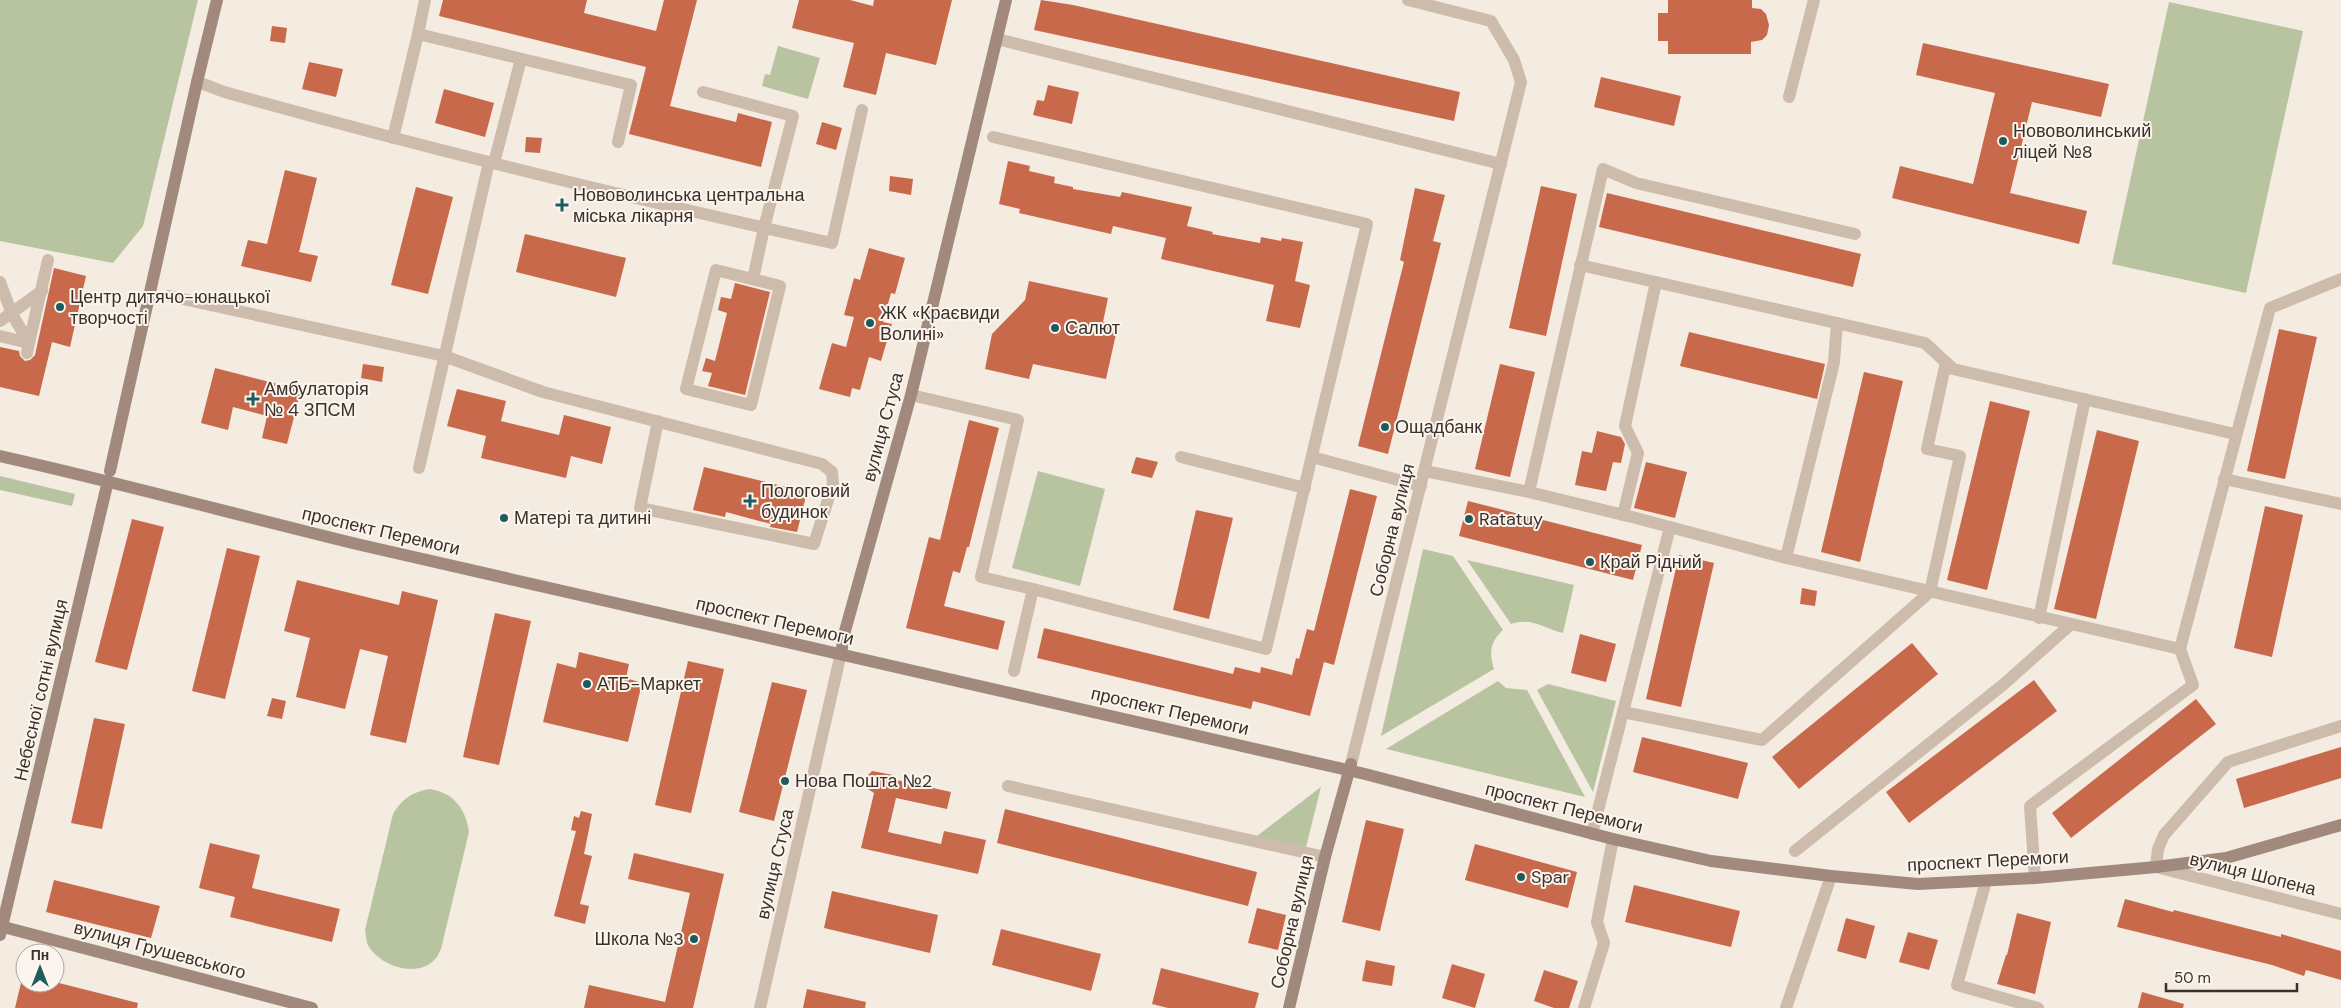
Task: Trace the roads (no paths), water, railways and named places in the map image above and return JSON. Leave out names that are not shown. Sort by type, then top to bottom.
[{"type":"street","name":"Небесної сотні вулиця","points":[[0,929],[109,476],[196,82],[218,0]]},
{"type":"street","points":[[393,138],[425,0]]},
{"type":"street","name":"вулиця Стуса","points":[[760,1008],[845,631],[911,395],[1006,0]]},
{"type":"street","name":"Соборна вулиця","points":[[1289,1008],[1325,857],[1350,767],[1425,472],[1521,82],[1514,60],[1491,21],[1408,0]]},
{"type":"street","points":[[1789,97],[1814,0]]},
{"type":"street","points":[[418,34],[631,85],[618,142]]},
{"type":"street","points":[[997,39],[1501,164]]},
{"type":"street","points":[[419,468],[444,356],[492,163],[521,59]]},
{"type":"street","points":[[196,82],[393,138],[832,243],[862,110]]},
{"type":"street","points":[[703,92],[793,116],[753,279]]},
{"type":"street","points":[[911,395],[1018,420],[981,576],[1266,649],[1367,224],[993,137]]},
{"type":"street","points":[[1529,492],[1603,169],[1636,183],[1855,234]]},
{"type":"street","points":[[28,348],[48,260]]},
{"type":"street","points":[[1580,265],[1925,343],[1953,369],[2236,434]]},
{"type":"street","points":[[716,270],[753,279],[780,286],[751,405],[686,389],[716,270]]},
{"type":"street","points":[[2034,878],[2030,806],[2193,685],[2180,649],[2270,308],[2341,279]]},
{"type":"street","points":[[0,282],[28,348]]},
{"type":"street","points":[[1623,515],[1638,453],[1625,426],[1656,282]]},
{"type":"street","points":[[0,322],[42,291]]},
{"type":"street","points":[[169,296],[444,356],[543,392],[658,421],[822,464],[832,472],[833,484],[814,544],[640,508],[658,421]]},
{"type":"street","points":[[1786,558],[1834,362],[1837,323]]},
{"type":"street","points":[[0,336],[28,348]]},
{"type":"street","points":[[1623,712],[1762,740],[1930,592],[1960,456],[1927,449],[1946,362]]},
{"type":"street","points":[[2039,618],[2085,399]]},
{"type":"street","name":"проспект Перемоги","points":[[0,456],[109,476],[361,545],[1350,767],[1613,840],[1711,861],[1831,876],[1918,884],[2034,878],[2156,867],[2226,858],[2341,825]]},
{"type":"street","points":[[1181,457],[1304,488]]},
{"type":"street","points":[[1312,458],[1421,486]]},
{"type":"street","points":[[1425,472],[1529,492],[1786,558],[2039,618],[2180,649]]},
{"type":"street","points":[[2224,479],[2341,504]]},
{"type":"street","points":[[1592,834],[1670,527]]},
{"type":"street","points":[[1014,671],[1033,589]]},
{"type":"street","points":[[1795,851],[2004,684],[2070,625]]},
{"type":"street","points":[[2156,867],[2158,849],[2164,835],[2228,762],[2341,726]]},
{"type":"street","points":[[1008,786],[1325,857]]},
{"type":"street","points":[[1584,1008],[1604,942],[1597,922],[1613,840]]},
{"type":"street","name":"вулиця Шопена","points":[[2156,867],[2341,914]]},
{"type":"street","points":[[1786,1008],[1831,876]]},
{"type":"street","points":[[1986,880],[1957,985],[2038,1008]]},
{"type":"street","name":"вулиця Грушевського","points":[[0,929],[312,1008]]},
{"type":"place","name":"Нововолинський ліцей №8","points":[[2003,141]]},
{"type":"place","name":"Нововолинська центральна міська лікарня","points":[[562,205]]},
{"type":"place","name":"Центр дитячо-юнацької творчості","points":[[60,307]]},
{"type":"place","name":"ЖК «Краєвиди Волині»","points":[[870,323]]},
{"type":"place","name":"Салют","points":[[1055,328]]},
{"type":"place","name":"Амбулаторія № 4 ЗПСМ","points":[[253,399]]},
{"type":"place","name":"Ощадбанк","points":[[1385,427]]},
{"type":"place","name":"Пологовий будинок","points":[[750,501]]},
{"type":"place","name":"Матері та дитині","points":[[504,518]]},
{"type":"place","name":"Ratatuy","points":[[1469,519]]},
{"type":"place","name":"Край Рідний","points":[[1590,562]]},
{"type":"place","name":"АТБ-Маркет","points":[[587,684]]},
{"type":"place","name":"Нова Пошта №2","points":[[785,781]]},
{"type":"place","name":"Spar","points":[[1521,877]]},
{"type":"place","name":"Школа №3","points":[[694,939]]}]
